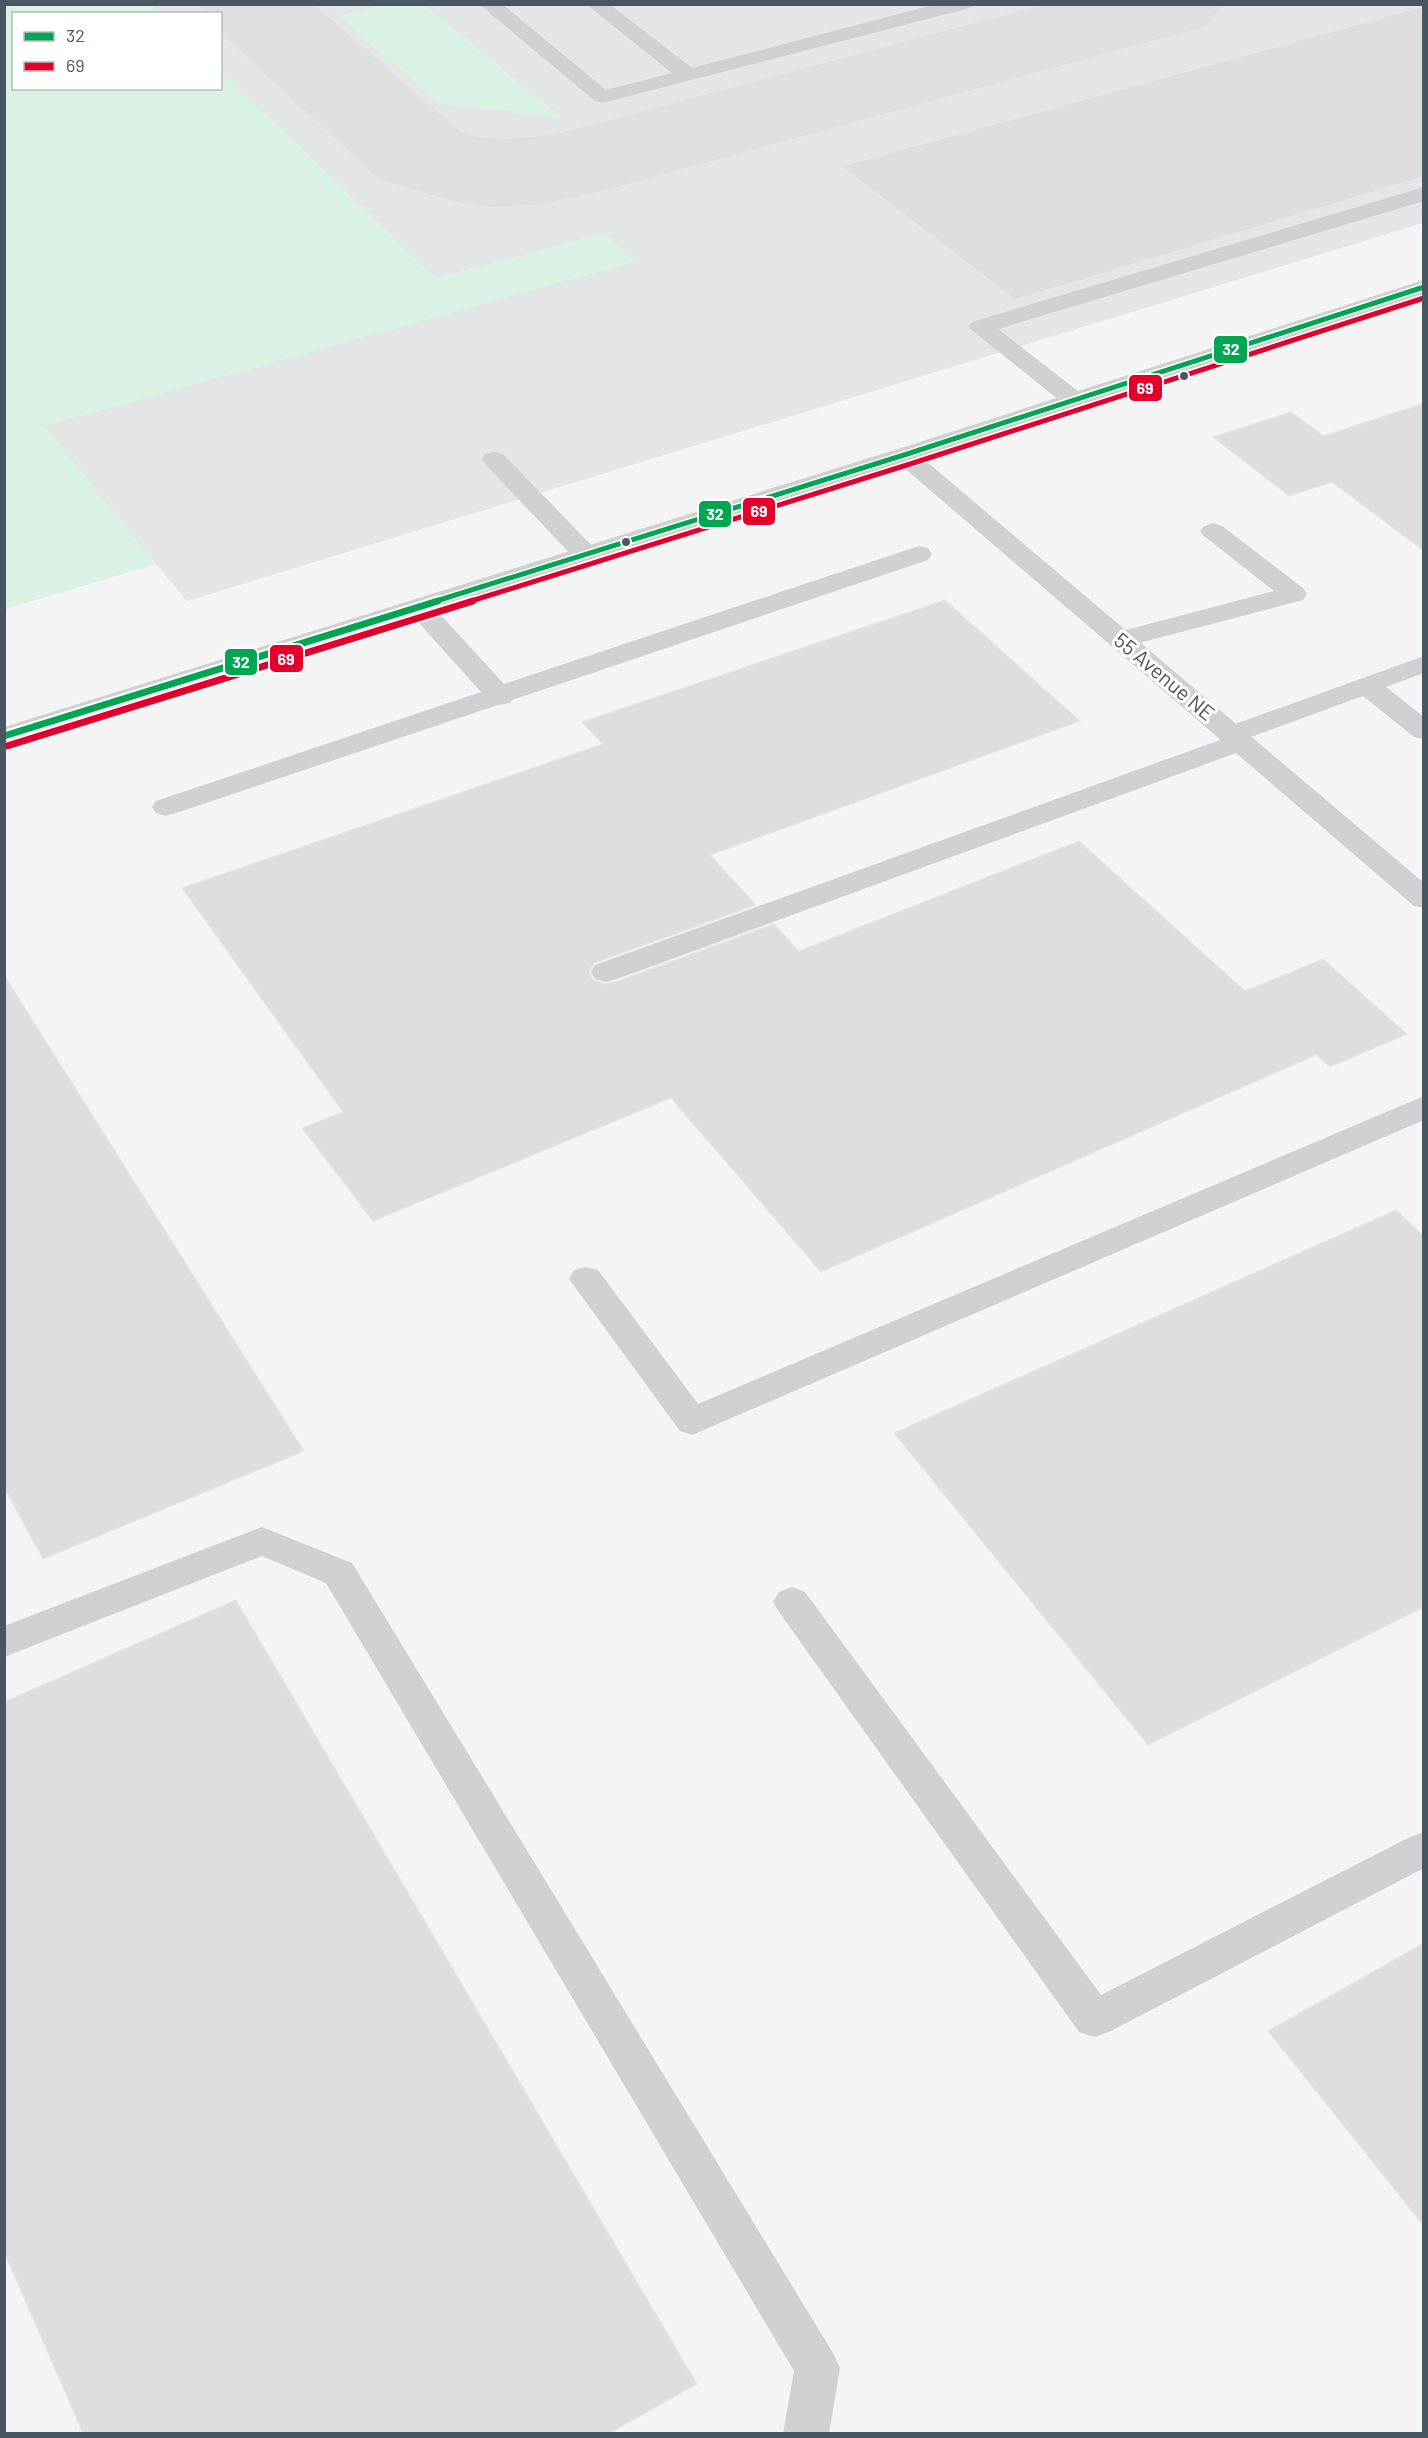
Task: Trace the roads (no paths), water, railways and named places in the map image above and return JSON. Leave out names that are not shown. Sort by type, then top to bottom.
[{"type":"street","points":[[489,4],[602,97],[963,4]]},
{"type":"street","points":[[596,4],[688,75]]},
{"type":"street","points":[[1074,400],[980,327],[1424,194]]},
{"type":"street","points":[[4,736],[904,455],[1424,287]]},
{"type":"street","name":"55 Avenue NE","points":[[904,455],[1424,898]]},
{"type":"street","points":[[494,459],[586,555]]},
{"type":"street","points":[[1120,640],[1293,594],[1213,531]]},
{"type":"street","points":[[166,807],[500,697],[919,554]]},
{"type":"street","points":[[418,607],[500,697]]},
{"type":"street","points":[[606,972],[1235,738],[1424,664]]},
{"type":"street","points":[[1366,685],[1424,731]]},
{"type":"street","points":[[586,1279],[692,1422],[794,1376],[1424,1107]]},
{"type":"street","points":[[4,1642],[262,1541],[339,1573],[818,2368],[806,2433]]},
{"type":"street","points":[[792,1602],[1094,2019],[1424,1849]]}]
